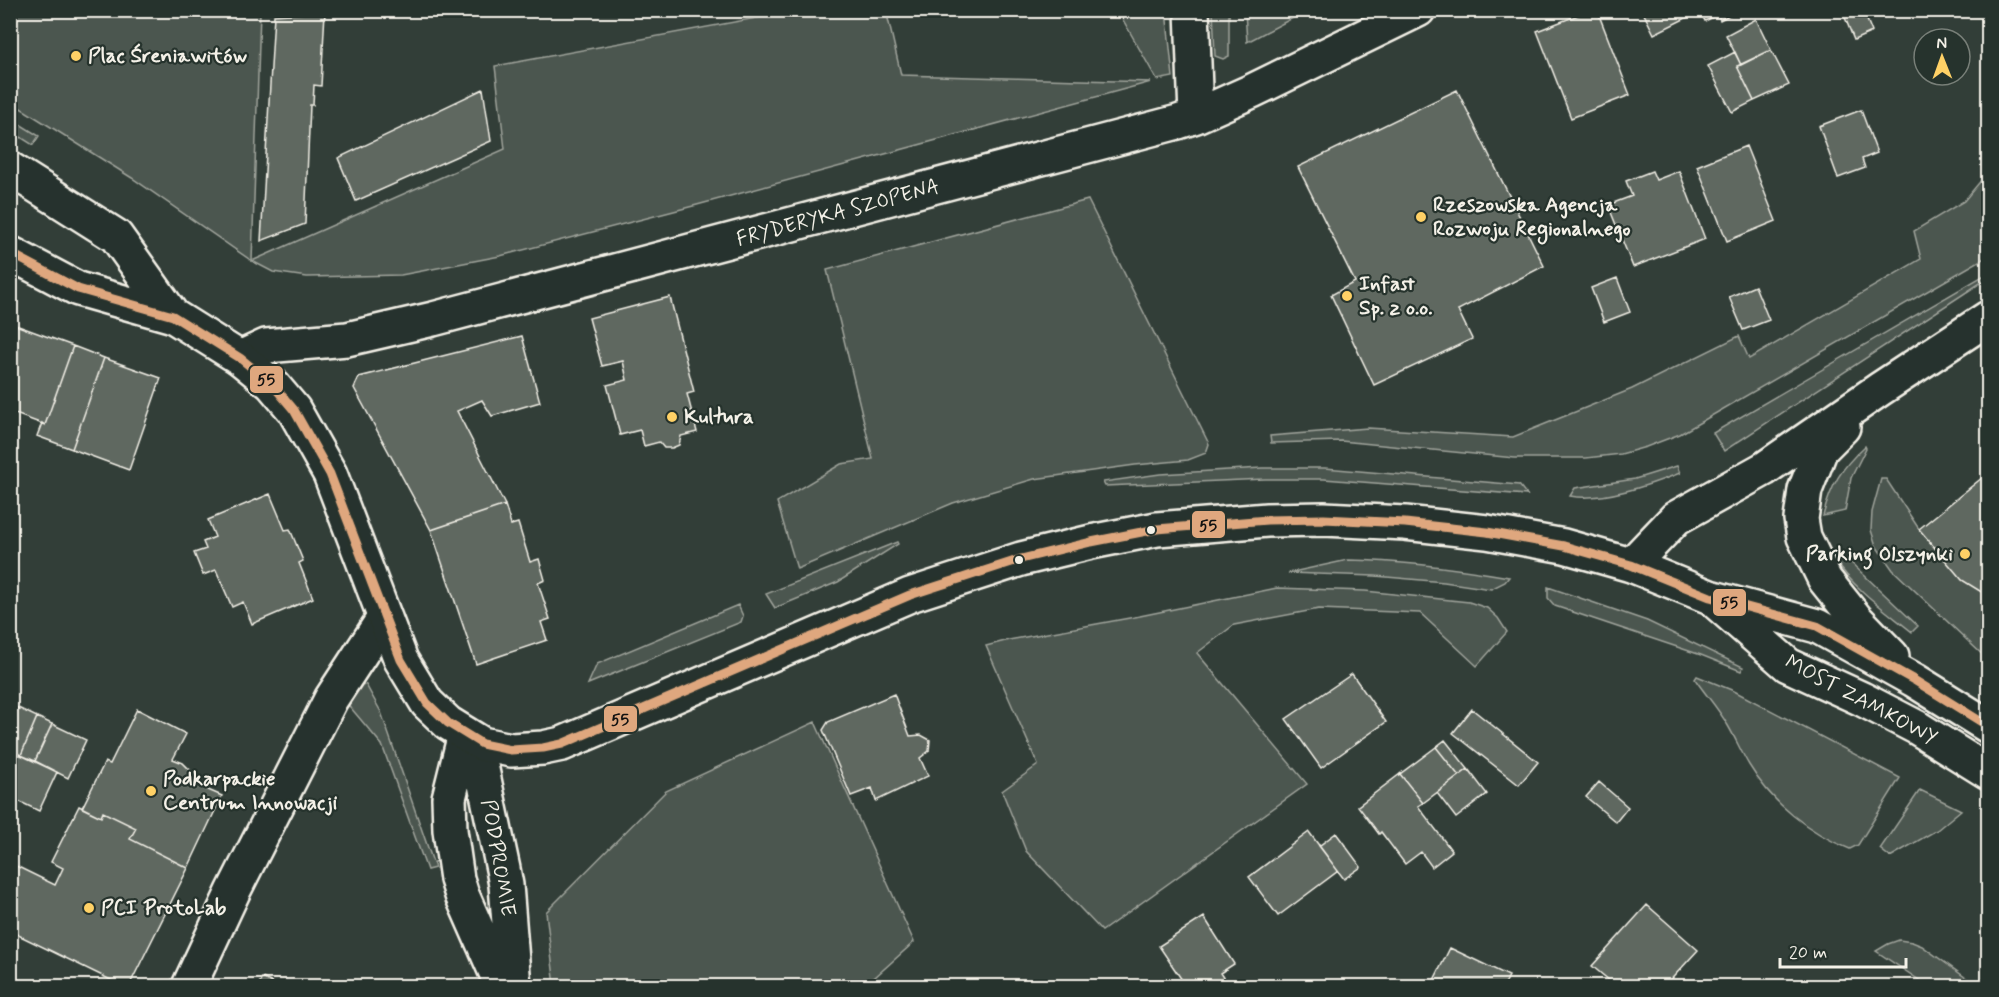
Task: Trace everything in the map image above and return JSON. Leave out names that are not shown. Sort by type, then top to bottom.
[{"type":"street","points":[[1192,10],[1196,116]]},
{"type":"street","name":"FRYDERYKA SZOPENA","points":[[240,358],[266,346],[347,339],[433,319],[1078,150],[1196,116],[1418,10]]},
{"type":"street","points":[[10,169],[116,236],[173,315]]},
{"type":"street","points":[[10,253],[78,289],[173,315]]},
{"type":"street","name":"PODPROMIE","points":[[173,315],[240,358],[272,384],[294,410],[330,474],[401,660],[427,703],[448,723],[465,734],[482,771],[503,869],[514,987]]},
{"type":"street","points":[[1631,565],[1676,518],[1764,469],[1989,318]]},
{"type":"street","points":[[1880,389],[1821,449],[1805,490],[1801,519],[1804,537],[1825,579],[1857,620],[1914,680]]},
{"type":"street","name":"MOST ZAMKOWY","points":[[465,734],[482,744],[511,750],[562,744],[910,595],[1021,559],[1157,529],[1279,519],[1405,524],[1487,532],[1564,546],[1631,565],[1710,597],[1817,626],[1914,680],[1989,726]]},
{"type":"street","name":"MOST ZAMKOWY","points":[[1710,597],[1788,665],[1889,713],[1984,770]]},
{"type":"street","points":[[189,987],[233,892],[331,699],[384,618]]},
{"type":"street","name":"PODPROMIE","points":[[465,734],[449,798],[450,830],[457,879],[502,987]]},
{"type":"shaded area","points":[[886,10],[901,75],[1151,82],[500,256],[401,275],[307,277],[273,272],[252,261],[505,149],[495,66],[794,11]]},
{"type":"shaded area","points":[[1245,10],[1306,11],[1247,42]]},
{"type":"shaded area","points":[[11,11],[260,11],[252,261],[132,178],[11,102]]},
{"type":"shaded area","points":[[1118,11],[1166,11],[1173,77],[1157,80]]},
{"type":"shaded area","points":[[1213,11],[1229,11],[1229,56],[1223,59],[1215,56]]},
{"type":"shaded area","points":[[10,118],[39,136],[33,145],[11,131]]},
{"type":"shaded area","points":[[1988,172],[1988,256],[1680,434],[1646,447],[1621,454],[1586,458],[1515,458],[1341,441],[1271,443],[1270,436],[1368,428],[1513,437],[1632,389],[1739,336],[1749,359],[1921,259],[1914,231],[1964,201]]},
{"type":"shaded area","points":[[1088,200],[1209,444],[1206,453],[1188,460],[1034,479],[953,503],[797,569],[777,502],[841,464],[873,459],[827,270]]},
{"type":"shaded area","points":[[1988,273],[1988,278],[1724,451],[1713,433]]},
{"type":"shaded area","points":[[1865,446],[1851,478],[1845,511],[1823,516],[1838,478],[1849,462]]},
{"type":"shaded area","points":[[1677,466],[1680,473],[1626,491],[1597,497],[1570,496],[1575,488],[1635,479]]},
{"type":"shaded area","points":[[1262,468],[1325,468],[1519,485],[1527,495],[1324,479],[1265,479],[1105,486],[1103,482],[1160,474]]},
{"type":"shaded area","points":[[1881,479],[1886,479],[1919,529],[1962,580],[1988,596],[1988,660],[1893,570],[1876,546],[1871,530],[1872,512]]},
{"type":"shaded area","points":[[897,542],[898,544],[838,582],[775,608],[766,594]]},
{"type":"shaded area","points":[[1847,559],[1918,626],[1912,632],[1861,590],[1835,560]]},
{"type":"shaded area","points":[[1348,560],[1429,565],[1509,577],[1505,582],[1491,589],[1375,576],[1288,573]]},
{"type":"shaded area","points":[[1548,587],[1647,621],[1743,667],[1741,671],[1701,655],[1555,606],[1548,598]]},
{"type":"shaded area","points":[[1277,588],[1365,591],[1469,602],[1487,608],[1498,618],[1507,632],[1477,666],[1420,613],[1319,609],[1234,625],[1197,653],[1307,784],[1102,931],[1026,851],[1002,791],[1038,765],[986,646]]},
{"type":"shaded area","points":[[738,605],[743,616],[741,622],[588,684],[597,664]]},
{"type":"shaded area","points":[[1697,676],[1734,691],[1900,778],[1858,845],[1850,849],[1835,842],[1806,825],[1780,804],[1758,779],[1730,729],[1695,679]]},
{"type":"shaded area","points":[[358,683],[366,685],[381,712],[435,868],[427,870],[382,745],[345,701]]},
{"type":"shaded area","points":[[815,722],[914,942],[865,986],[555,986],[546,912],[666,791]]},
{"type":"shaded area","points":[[1920,790],[1961,810],[1937,830],[1890,857],[1880,849]]},
{"type":"shaded area","points":[[1899,940],[1922,946],[1977,986],[1928,986],[1876,951]]},
{"type":"building","points":[[1591,10],[1597,10],[1630,95],[1571,118],[1537,31]]},
{"type":"building","points":[[1642,10],[1716,10],[1718,15],[1705,21],[1700,11],[1654,34]]},
{"type":"building","points":[[1716,10],[1739,10],[1720,20]]},
{"type":"building","points":[[1842,10],[1863,10],[1872,32],[1854,40]]},
{"type":"building","points":[[325,12],[321,86],[314,85],[313,105],[310,105],[305,224],[261,241],[274,15]]},
{"type":"building","points":[[1756,19],[1771,50],[1741,65],[1726,35]]},
{"type":"building","points":[[1771,50],[1789,85],[1754,101],[1737,66]]},
{"type":"building","points":[[1735,52],[1741,65],[1737,66],[1754,101],[1732,112],[1708,66]]},
{"type":"building","points":[[483,89],[491,141],[356,201],[338,158]]},
{"type":"building","name":"Rzeszowska Agencja Rozwoju Regionalnego","points":[[1457,90],[1544,266],[1458,310],[1472,339],[1374,385],[1331,295],[1355,282],[1298,167]]},
{"type":"building","points":[[1861,110],[1877,153],[1862,159],[1865,168],[1838,178],[1819,126]]},
{"type":"building","points":[[1746,146],[1776,221],[1727,241],[1697,166]]},
{"type":"building","points":[[1652,171],[1656,180],[1679,171],[1705,239],[1633,267],[1608,205],[1632,196],[1626,181]]},
{"type":"building","points":[[1617,278],[1630,312],[1604,322],[1591,288]]},
{"type":"building","points":[[1755,286],[1769,320],[1743,330],[1729,297]]},
{"type":"building","points":[[670,297],[694,392],[687,394],[697,432],[681,436],[679,445],[672,448],[664,448],[659,442],[644,446],[640,430],[620,435],[607,385],[627,380],[623,361],[602,366],[589,318]]},
{"type":"building","points":[[10,323],[73,346],[45,425],[10,412]]},
{"type":"building","points":[[522,336],[540,402],[492,416],[482,400],[457,411],[505,505],[431,530],[354,388],[359,377]]},
{"type":"building","points":[[73,346],[104,358],[72,449],[37,436],[42,423],[45,425]]},
{"type":"building","points":[[104,358],[161,378],[129,470],[72,449]]},
{"type":"building","name":"Parking Olszynki","points":[[1988,473],[1988,596],[1962,580],[1919,529]]},
{"type":"building","points":[[270,494],[285,530],[290,529],[303,561],[299,563],[313,598],[252,624],[243,602],[232,607],[216,570],[203,575],[194,553],[206,549],[203,542],[215,537],[208,520]]},
{"type":"building","points":[[505,505],[511,525],[518,523],[530,562],[539,559],[545,580],[538,583],[550,619],[541,622],[547,640],[476,664],[431,530]]},
{"type":"building","points":[[1352,674],[1386,722],[1321,768],[1286,719]]},
{"type":"building","points":[[894,694],[910,736],[921,735],[930,740],[929,751],[920,758],[928,776],[876,801],[872,788],[851,796],[823,730],[828,722]]},
{"type":"building","points":[[10,704],[18,708],[10,726]]},
{"type":"building","points":[[18,708],[37,717],[21,755],[10,750],[10,726]]},
{"type":"building","name":"Podkarpackie Centrum Innowacji","points":[[137,709],[186,734],[173,759],[183,763],[198,778],[201,787],[222,796],[188,868],[130,839],[136,828],[103,812],[101,817],[82,808],[105,762],[110,764]]},
{"type":"building","points":[[1472,709],[1538,762],[1519,785],[1453,733]]},
{"type":"building","points":[[37,717],[52,724],[35,761],[21,755]]},
{"type":"building","points":[[52,724],[86,740],[68,778],[35,761]]},
{"type":"building","points":[[1445,740],[1468,769],[1459,776],[1436,747]]},
{"type":"building","points":[[1436,747],[1459,776],[1423,803],[1400,774]]},
{"type":"building","points":[[10,750],[57,772],[39,811],[10,797]]},
{"type":"building","points":[[1468,769],[1487,794],[1456,818],[1437,793]]},
{"type":"building","points":[[1400,774],[1423,803],[1418,806],[1452,851],[1432,867],[1421,852],[1405,864],[1358,806]]},
{"type":"building","points":[[1599,782],[1628,807],[1616,822],[1586,797]]},
{"type":"building","name":"PCI ProtoLab","points":[[79,806],[101,817],[103,812],[136,828],[130,839],[188,868],[129,986],[123,986],[10,931],[10,863],[55,885],[63,868],[51,862]]},
{"type":"building","points":[[1309,832],[1338,871],[1278,916],[1249,877]]},
{"type":"building","points":[[1336,833],[1361,867],[1344,879],[1319,846]]},
{"type":"building","points":[[1647,905],[1698,950],[1665,986],[1616,986],[1592,966]]},
{"type":"building","points":[[1204,917],[1234,964],[1220,973],[1226,982],[1219,986],[1186,986],[1159,946]]},
{"type":"building","points":[[1450,948],[1509,976],[1504,986],[1431,986]]},
{"type":"building","points":[[262,978],[279,986],[258,986]]},
{"type":"transit line","name":"55","points":[[10,253],[78,289],[173,316],[240,358],[272,384],[294,410],[330,474],[401,660],[427,703],[448,723],[482,744],[511,750],[562,744],[910,595],[1021,559],[1157,529],[1267,520],[1324,519],[1405,523],[1487,532],[1564,546],[1631,565],[1710,597],[1817,626],[1914,680],[1988,726]]},
{"type":"place","name":"Plac Śreniawitów","points":[[76,56]]},
{"type":"place","name":"Rzeszowska Agencja Rozwoju Regionalnego","points":[[1421,217]]},
{"type":"place","name":"Infast Sp. z o.o.","points":[[1347,296]]},
{"type":"place","name":"Kultura","points":[[672,417]]},
{"type":"place","name":"Parking Olszynki","points":[[1965,554]]},
{"type":"place","name":"Podkarpackie Centrum Innowacji","points":[[151,791]]},
{"type":"place","name":"PCI ProtoLab","points":[[89,908]]}]
